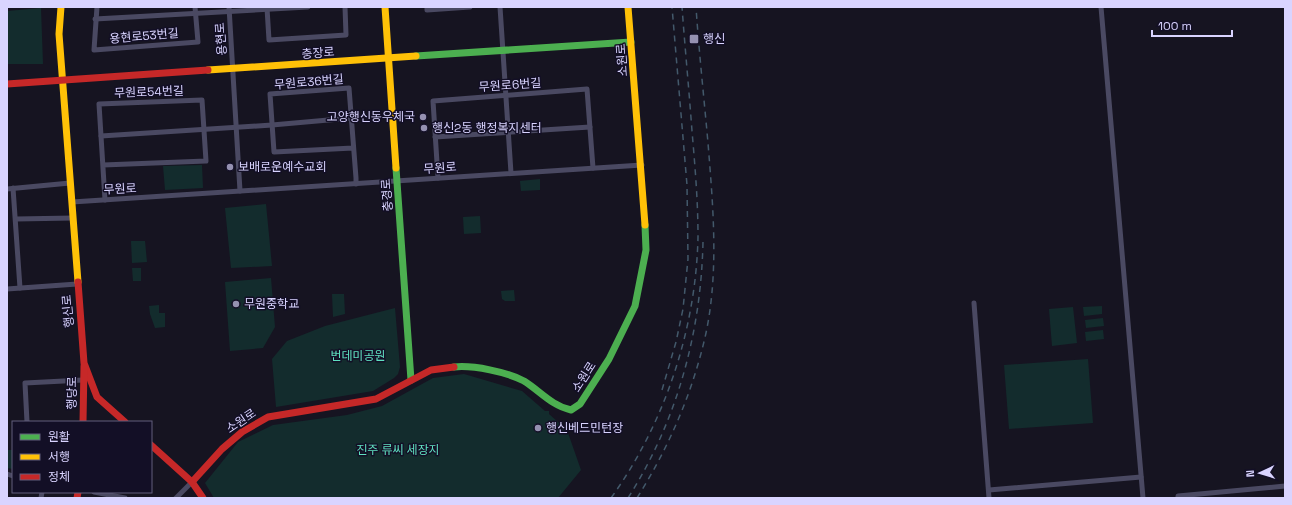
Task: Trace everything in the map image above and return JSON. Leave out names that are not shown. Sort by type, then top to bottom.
[{"type":"main road","name":"행신로","points":[[61,7],[59,34],[84,363],[97,397],[124,421]]},
{"type":"main road","name":"충경로","points":[[385,7],[411,380]]},
{"type":"main road","name":"소원로","points":[[192,482],[222,449],[242,432],[268,417],[376,399],[431,370],[468,366],[523,381],[560,408],[572,410],[576,408],[609,359],[635,306],[646,250],[642,165],[628,7]]},
{"type":"main road","name":"충장로","points":[[7,84],[233,70],[631,42]]},
{"type":"main road","name":"행당로","points":[[83,421],[84,363]]},
{"type":"main road","points":[[152,446],[192,482],[203,498]]},
{"type":"street","name":"용현로53번길","points":[[97,7],[94,50],[198,42],[195,7]]},
{"type":"street","name":"용현로53번길","points":[[95,19],[195,13],[229,9],[308,7]]},
{"type":"street","points":[[267,8],[269,40],[346,35],[345,7]]},
{"type":"street","points":[[427,7],[427,10],[470,7]]},
{"type":"street","points":[[500,7],[511,173]]},
{"type":"street","points":[[1101,7],[1143,498]]},
{"type":"street","name":"용현로","points":[[229,9],[233,70]]},
{"type":"street","points":[[233,70],[240,192]]},
{"type":"street","name":"무원로36번길","points":[[353,148],[274,152],[270,94],[349,88],[356,184]]},
{"type":"street","name":"무원로6번길","points":[[438,178],[433,101],[587,89],[593,168]]},
{"type":"street","name":"무원로54번길","points":[[103,165],[206,161],[202,100],[99,104],[105,200]]},
{"type":"street","points":[[101,136],[204,128],[272,125],[351,118]]},
{"type":"street","points":[[435,137],[590,127]]},
{"type":"street","name":"무원로","points":[[72,202],[642,165]]},
{"type":"street","points":[[7,189],[70,183]]},
{"type":"street","points":[[14,188],[20,288]]},
{"type":"street","points":[[16,219],[73,218]]},
{"type":"street","points":[[7,289],[77,284]]},
{"type":"street","points":[[974,303],[989,498]]},
{"type":"street","points":[[26,421],[25,383],[83,380]]},
{"type":"street","points":[[989,490],[1141,477]]},
{"type":"street","points":[[176,498],[192,482]]},
{"type":"street","points":[[1178,497],[1285,486]]},
{"type":"street","points":[[99,493],[125,498]]},
{"type":"green space","points":[[41,8],[43,64],[7,64],[7,11]]},
{"type":"green space","points":[[202,165],[203,188],[165,190],[163,166]]},
{"type":"green space","points":[[540,179],[540,190],[521,191],[520,181]]},
{"type":"green space","points":[[266,204],[272,266],[231,268],[225,208]]},
{"type":"green space","points":[[480,216],[481,233],[464,234],[463,217]]},
{"type":"green space","points":[[131,241],[145,241],[147,262],[132,263]]},
{"type":"green space","points":[[132,268],[141,268],[141,281],[133,281]]},
{"type":"green space","points":[[271,278],[275,327],[263,348],[230,351],[225,282]]},
{"type":"green space","points":[[514,290],[515,301],[505,301],[502,299],[501,291]]},
{"type":"green space","points":[[332,294],[344,294],[345,314],[333,317]]},
{"type":"green space","points":[[159,305],[159,313],[165,313],[165,327],[155,328],[149,306]]},
{"type":"green space","points":[[1102,306],[1102,314],[1084,316],[1083,307]]},
{"type":"green space","points":[[1073,307],[1077,343],[1052,346],[1049,309]]},
{"type":"green space","name":"번데미공원","points":[[395,308],[400,367],[398,374],[394,378],[373,391],[276,407],[272,359],[287,341],[325,326]]},
{"type":"green space","points":[[1103,318],[1104,326],[1086,328],[1085,320]]},
{"type":"green space","points":[[1103,330],[1104,339],[1086,341],[1085,332]]},
{"type":"green space","points":[[1088,359],[1093,423],[1009,429],[1004,365]]},
{"type":"green space","name":"진주 류씨 세장지","points":[[464,374],[522,391],[545,411],[549,411],[549,414],[567,430],[581,470],[558,498],[214,498],[205,483],[238,442],[273,425],[347,415],[382,406],[433,378]]},
{"type":"green space","points":[[7,450],[12,450],[12,469],[7,468]]},
{"type":"railway","points":[[662,390],[676,342],[683,309],[688,259],[687,185],[672,7]]},
{"type":"railway","points":[[611,498],[647,439],[662,407],[684,340],[696,272],[698,237],[695,170],[682,7]]},
{"type":"railway","points":[[637,498],[649,479],[679,418],[687,398],[701,355],[710,310],[714,262],[712,191],[696,7]]},
{"type":"railway","points":[[628,498],[645,469],[660,438],[673,407],[683,375],[697,310],[703,242]]},
{"type":"traffic: fast","points":[[416,56],[631,42]]},
{"type":"traffic: fast","points":[[396,168],[411,380]]},
{"type":"traffic: fast","points":[[454,367],[480,368],[517,378],[530,385],[552,402],[564,408],[571,410],[580,404],[609,359],[635,306],[646,250],[645,225]]},
{"type":"traffic: slow","points":[[61,7],[59,34],[78,282]]},
{"type":"traffic: slow","points":[[385,7],[396,168]]},
{"type":"traffic: slow","points":[[628,7],[645,225]]},
{"type":"traffic: slow","points":[[208,70],[416,56]]},
{"type":"traffic: jam","points":[[7,84],[208,70]]},
{"type":"traffic: jam","points":[[78,282],[84,363],[97,397],[124,421]]},
{"type":"traffic: jam","points":[[83,421],[84,366]]},
{"type":"traffic: jam","points":[[192,482],[222,449],[242,432],[268,417],[376,399],[431,370],[454,367]]},
{"type":"traffic: jam","points":[[152,446],[192,482],[203,498]]},
{"type":"traffic: jam","points":[[77,498],[78,493]]},
{"type":"place","name":"행신","points":[[694,39]]},
{"type":"place","name":"고양행신동우체국","points":[[423,117]]},
{"type":"place","name":"행신2동 행정복지센터","points":[[424,128]]},
{"type":"place","name":"보배로운예수교회","points":[[230,167]]},
{"type":"place","name":"무원중학교","points":[[236,304]]},
{"type":"place","name":"행신베드민턴장","points":[[538,428]]}]
